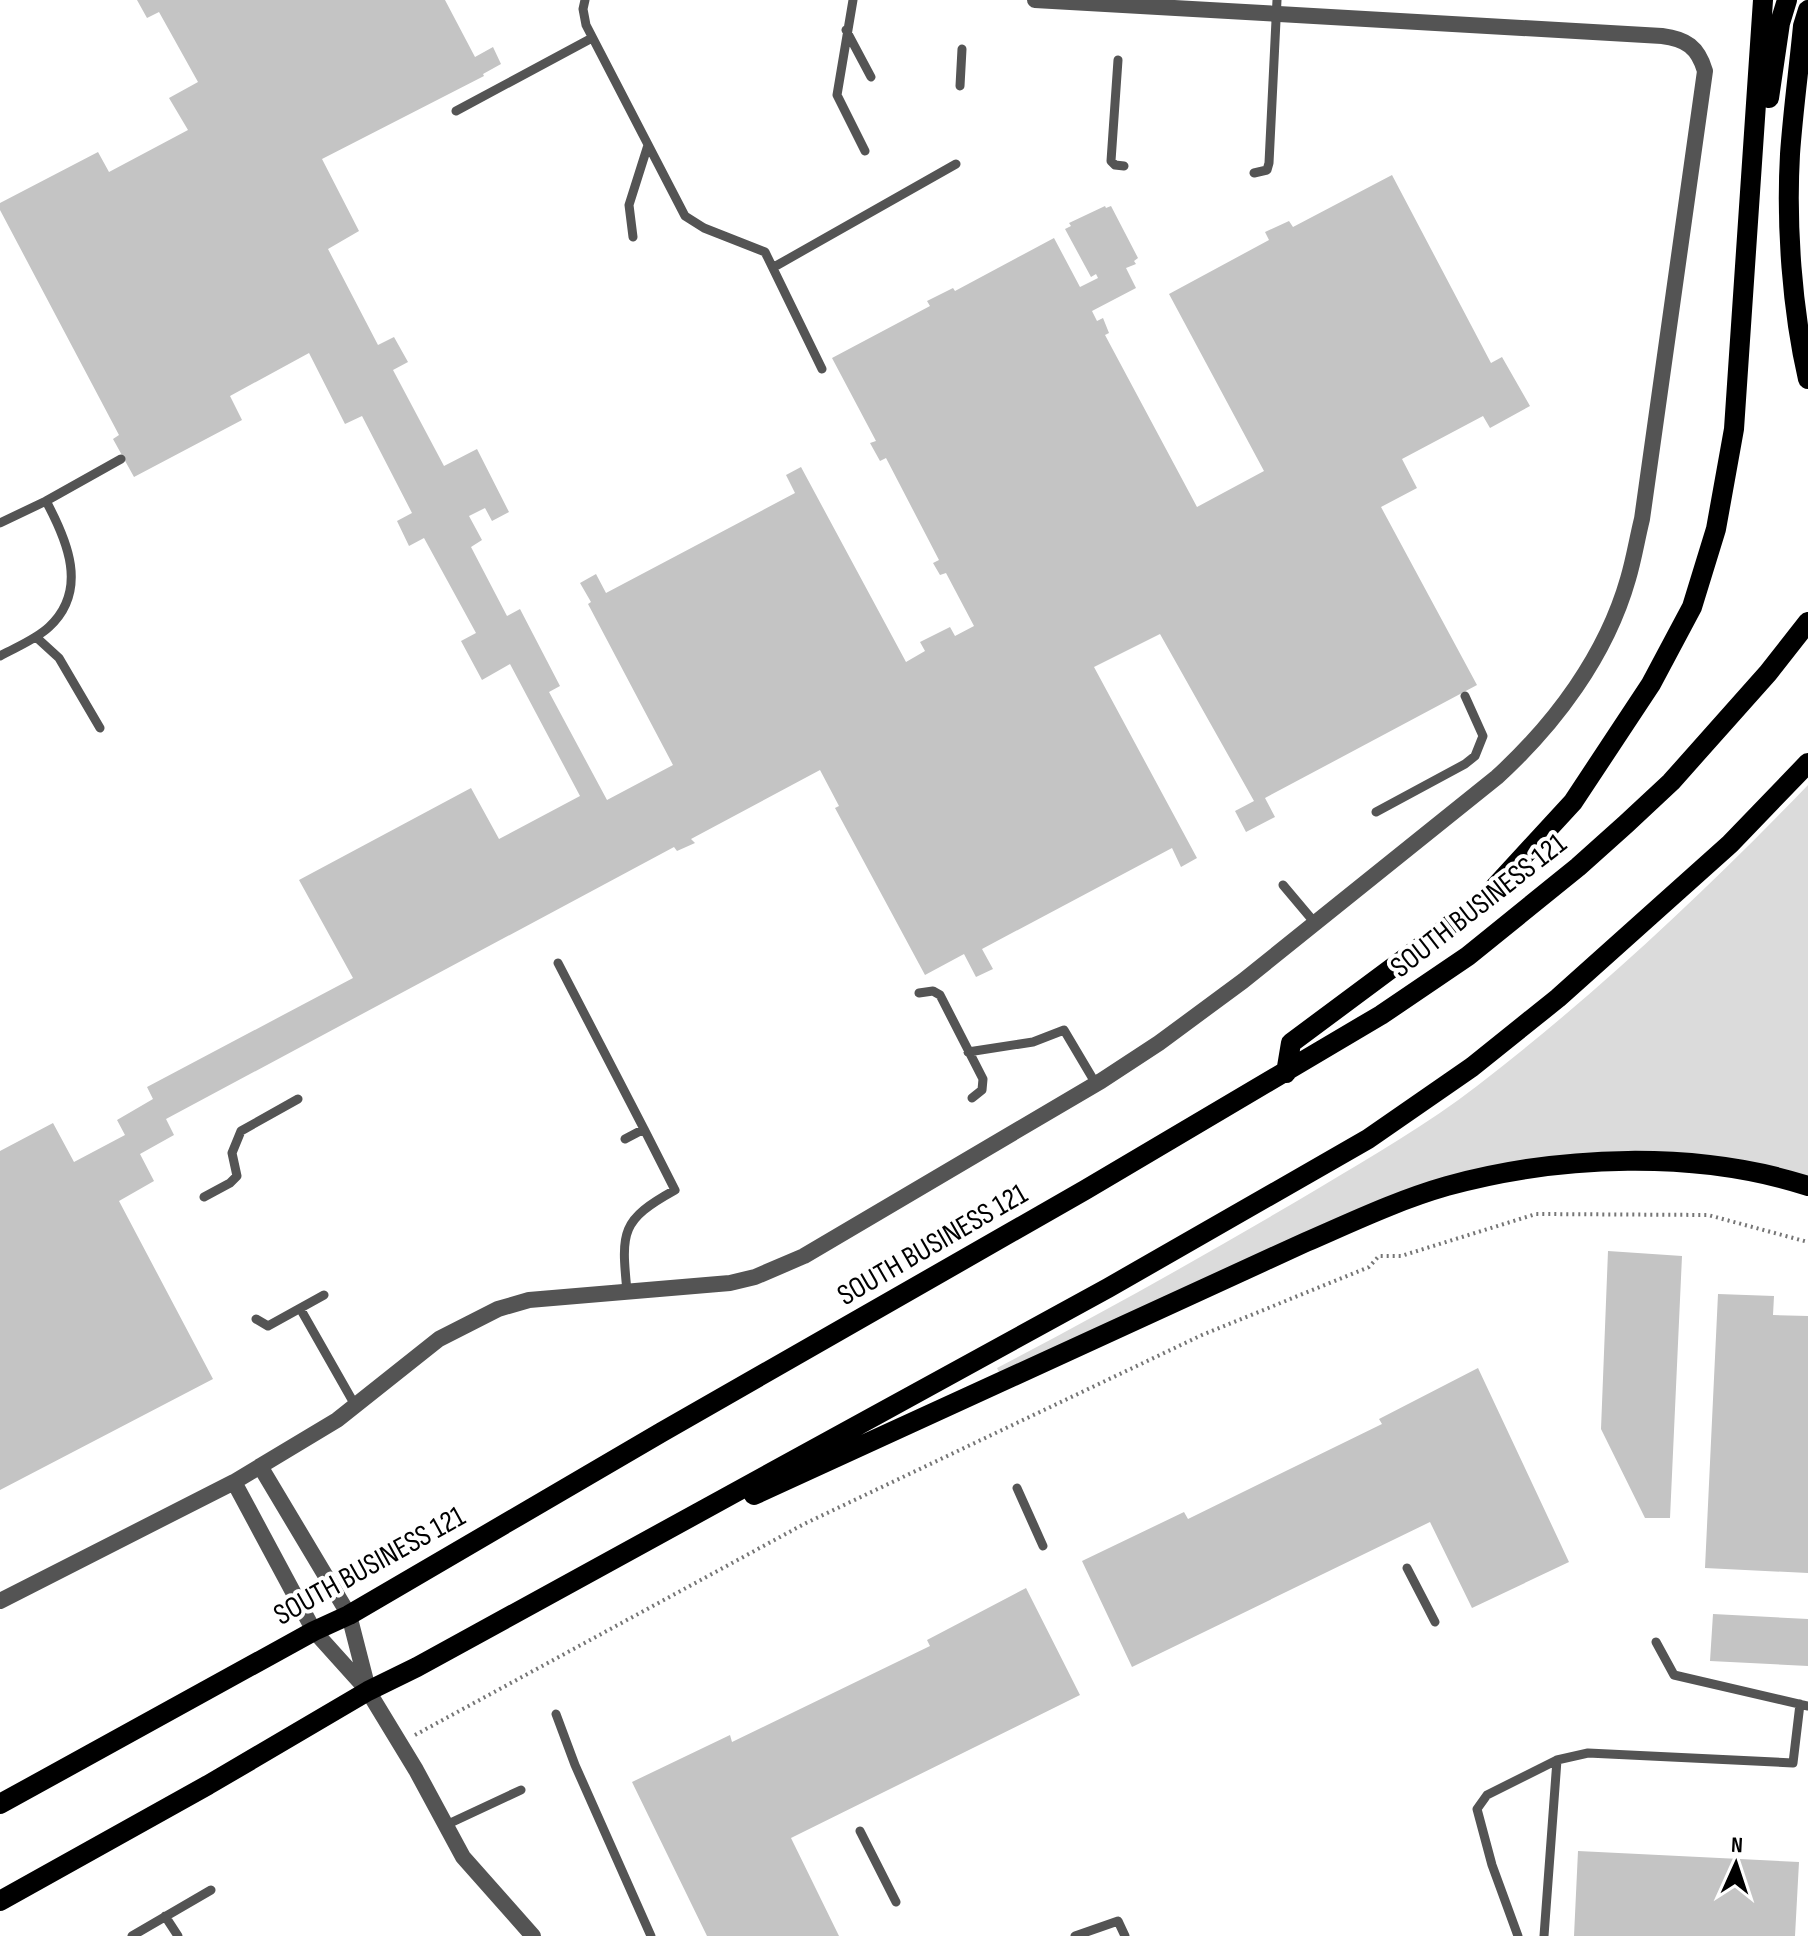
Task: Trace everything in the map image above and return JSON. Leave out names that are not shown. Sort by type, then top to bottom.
[{"type":"main road","points":[[1286,1073],[1291,1043],[1482,901],[1573,802],[1651,684],[1692,607],[1716,529],[1734,429],[1763,0]]},
{"type":"main road","points":[[1747,250],[1757,237],[1762,222],[1769,99],[1780,23],[1787,0]]},
{"type":"main road","points":[[1808,10],[1803,26],[1790,156],[1792,263],[1798,334],[1808,379]]},
{"type":"main road","name":"SOUTH BUSINESS 121","points":[[0,1804],[314,1631],[349,1615],[1381,1015],[1468,956],[1578,867],[1671,782],[1768,673],[1808,622]]},
{"type":"main road","points":[[0,1901],[368,1691],[1108,1288],[1368,1139],[1498,1048],[1558,998],[1730,844],[1808,763]]},
{"type":"main road","points":[[631,1548],[653,1546],[692,1523],[1291,1249],[1383,1208],[1447,1186],[1583,1162],[1641,1161],[1708,1165],[1808,1186]]},
{"type":"street","points":[[0,1601],[234,1482],[337,1420],[439,1339],[498,1309],[529,1300],[730,1283],[779,1268],[1096,1084],[1207,1008],[1460,809],[1523,754],[1557,714],[1590,664],[1627,581],[1642,519],[1705,71],[1696,51],[1688,42],[1662,36],[1277,7],[1035,0]]},
{"type":"street","points":[[260,1466],[349,1615],[368,1691]]},
{"type":"street","points":[[234,1482],[314,1631],[368,1691],[463,1857],[533,1936]]},
{"type":"lane","points":[[585,0],[584,18],[592,38],[685,216],[704,228],[765,252],[822,369]]},
{"type":"lane","points":[[853,0],[837,95],[865,151]]},
{"type":"lane","points":[[1254,173],[1267,170],[1269,163],[1277,7]]},
{"type":"lane","points":[[846,30],[871,77]]},
{"type":"lane","points":[[456,111],[592,38]]},
{"type":"lane","points":[[960,86],[962,49]]},
{"type":"lane","points":[[1118,60],[1111,161],[1124,166]]},
{"type":"lane","points":[[633,237],[629,205],[648,145]]},
{"type":"lane","points":[[774,267],[956,164]]},
{"type":"lane","points":[[0,523],[121,459]]},
{"type":"lane","points":[[0,656],[51,626],[63,607],[72,566],[65,539],[46,501]]},
{"type":"lane","points":[[36,637],[59,658],[100,728]]},
{"type":"lane","points":[[1376,812],[1444,777],[1475,756],[1483,736],[1465,696]]},
{"type":"lane","points":[[1283,885],[1315,923]]},
{"type":"lane","points":[[558,963],[675,1190],[634,1215],[628,1227],[624,1245],[627,1291]]},
{"type":"lane","points":[[919,993],[933,991],[940,995],[984,1085],[972,1098]]},
{"type":"lane","points":[[968,1052],[1033,1042],[1064,1030],[1096,1084]]},
{"type":"lane","points":[[204,1197],[237,1176],[232,1153],[241,1131],[298,1099]]},
{"type":"lane","points":[[625,1139],[644,1129]]},
{"type":"lane","points":[[256,1319],[268,1326],[324,1295]]},
{"type":"lane","points":[[301,1310],[355,1405]]},
{"type":"lane","points":[[1017,1488],[1043,1546]]},
{"type":"lane","points":[[1407,1568],[1435,1622]]},
{"type":"lane","points":[[1518,1936],[1492,1865],[1477,1809],[1487,1795],[1557,1760],[1588,1753],[1793,1763],[1804,1705],[1674,1675],[1656,1642]]},
{"type":"lane","points":[[556,1714],[575,1765],[651,1936]]},
{"type":"lane","points":[[1544,1936],[1557,1760]]},
{"type":"lane","points":[[446,1825],[521,1790]]},
{"type":"lane","points":[[860,1831],[896,1902]]},
{"type":"lane","points":[[132,1936],[211,1890]]},
{"type":"lane","points":[[165,1916],[178,1936]]},
{"type":"lane","points":[[1075,1936],[1118,1921],[1125,1936]]},
{"type":"path","points":[[399,1743],[804,1524],[1202,1335],[1369,1267],[1379,1256],[1401,1256],[1536,1214],[1708,1215],[1808,1242]]},
{"type":"shaded area","points":[[1808,785],[1808,1177],[1687,1155],[1428,1186],[1002,1378],[997,1368],[1239,1235],[1379,1152],[1458,1100],[1564,1016],[1648,942]]},
{"type":"building","points":[[137,0],[445,0],[475,57],[493,47],[501,64],[484,76],[322,159],[359,231],[328,249],[378,345],[394,337],[408,362],[393,370],[444,466],[477,449],[509,512],[492,521],[485,508],[469,516],[482,540],[471,547],[507,616],[520,609],[560,686],[549,692],[607,800],[673,765],[588,604],[591,602],[580,583],[596,574],[606,593],[795,493],[786,475],[801,467],[906,662],[925,651],[920,642],[950,627],[955,636],[974,626],[946,573],[940,575],[933,563],[939,560],[886,458],[880,461],[870,443],[876,441],[832,358],[930,306],[927,301],[953,288],[955,291],[1054,238],[1080,287],[1098,278],[1096,274],[1091,277],[1065,229],[1071,226],[1069,223],[1105,206],[1111,206],[1138,258],[1134,261],[1136,264],[1126,268],[1136,288],[1092,311],[1097,321],[1103,318],[1109,333],[1105,335],[1197,507],[1264,471],[1169,294],[1269,240],[1265,232],[1289,221],[1293,227],[1392,175],[1491,363],[1502,357],[1530,406],[1490,428],[1483,416],[1402,459],[1417,488],[1381,507],[1477,685],[1265,798],[1275,817],[1246,832],[1235,811],[1254,801],[1160,634],[1094,667],[1197,858],[1181,867],[1172,848],[982,949],[993,969],[976,977],[964,954],[925,975],[835,808],[839,806],[820,770],[691,839],[695,843],[677,851],[674,847],[166,1119],[174,1135],[140,1154],[154,1181],[119,1201],[213,1379],[0,1490],[0,1151],[53,1123],[74,1162],[125,1135],[117,1120],[153,1099],[147,1087],[353,978],[299,880],[471,788],[499,839],[580,796],[510,664],[482,680],[461,641],[476,633],[424,538],[409,546],[397,521],[412,513],[362,416],[345,424],[309,353],[230,396],[242,420],[134,477],[113,439],[119,435],[0,210],[0,203],[98,152],[109,172],[188,130],[169,98],[198,82],[159,12],[147,18]]},
{"type":"building","points":[[1608,1251],[1682,1256],[1670,1518],[1645,1518],[1601,1429]]},
{"type":"building","points":[[1718,1294],[1774,1296],[1773,1315],[1808,1316],[1808,1573],[1705,1568]]},
{"type":"building","points":[[1478,1368],[1569,1562],[1472,1608],[1430,1522],[1132,1667],[1082,1561],[1184,1512],[1188,1519],[1382,1424],[1379,1419]]},
{"type":"building","points":[[1026,1588],[1080,1695],[791,1838],[839,1936],[707,1936],[632,1782],[730,1735],[732,1742],[930,1646],[927,1640]]},
{"type":"building","points":[[1713,1614],[1808,1619],[1808,1666],[1710,1661]]},
{"type":"building","points":[[1578,1851],[1799,1862],[1795,1936],[1574,1936]]}]
